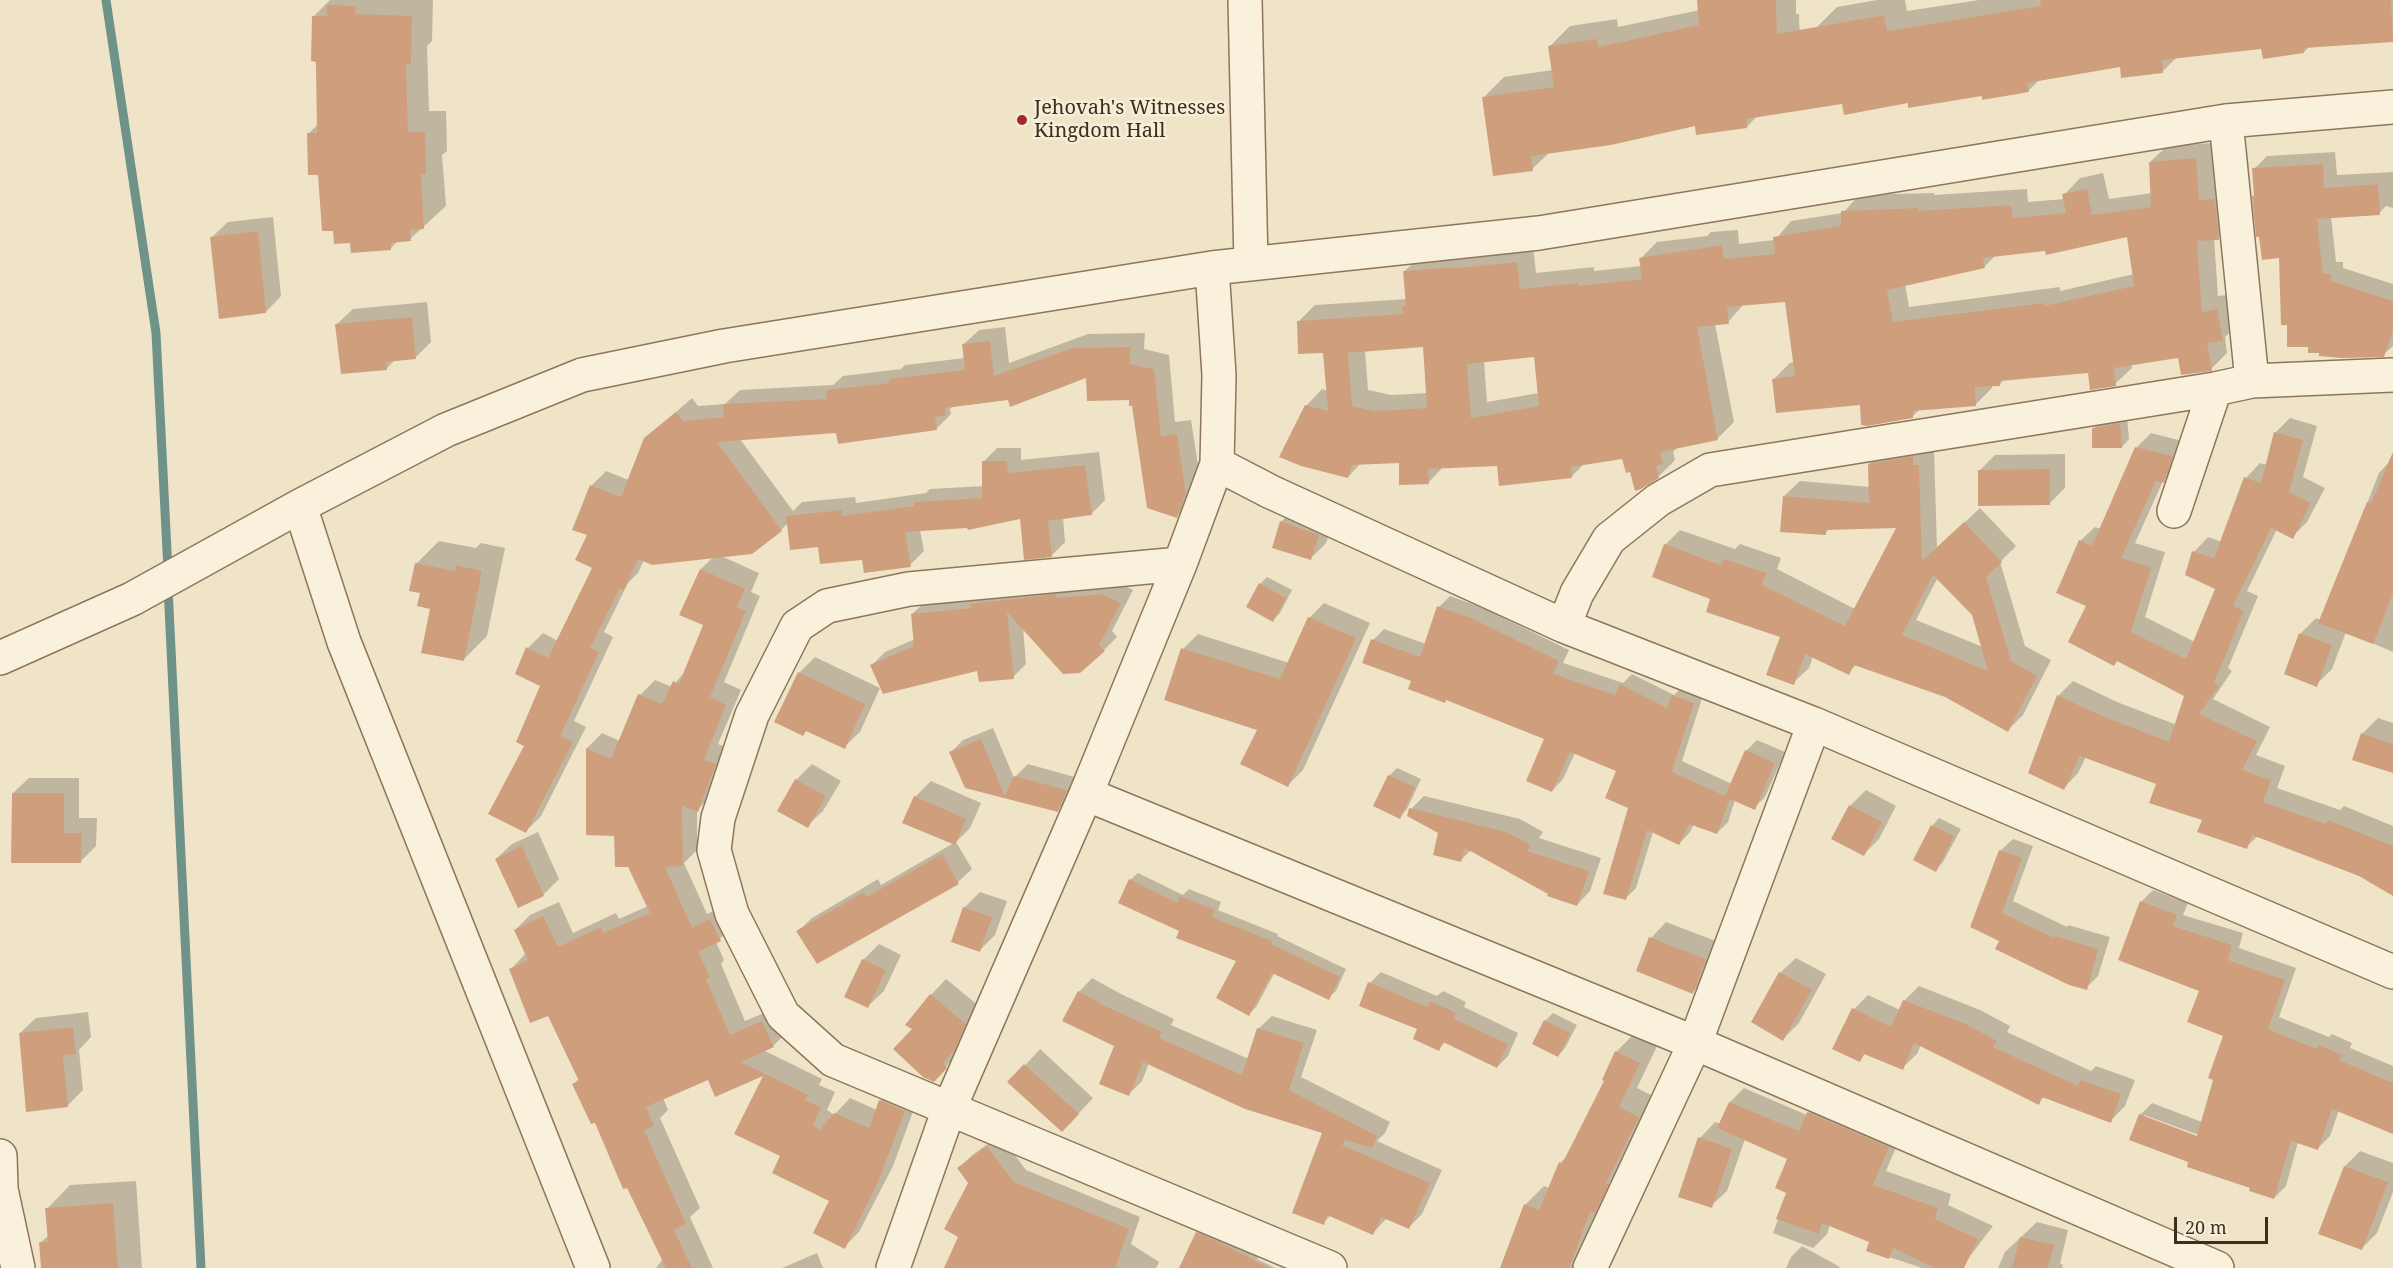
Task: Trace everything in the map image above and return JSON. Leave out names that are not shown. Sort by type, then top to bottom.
[{"type":"street","points":[[1245,0],[1251,264]]},
{"type":"street","points":[[0,658],[148,590],[300,506],[446,430],[582,375],[724,346],[1212,268],[1539,232],[2226,121],[2393,107]]},
{"type":"street","points":[[2226,121],[2252,381]]},
{"type":"street","points":[[893,1268],[949,1109],[1086,794],[1180,564],[1218,464],[1218,375],[1212,268]]},
{"type":"street","points":[[1564,626],[1577,593],[1609,539],[1658,500],[1710,470],[2215,389],[2252,381],[2393,375]]},
{"type":"street","points":[[2174,511],[2215,389]]},
{"type":"street","points":[[1218,464],[1270,492],[1564,626],[1814,724],[2393,972]]},
{"type":"street","points":[[300,506],[344,642],[593,1268]]},
{"type":"street","points":[[1180,564],[909,589],[827,606],[797,626],[752,715],[718,818],[714,850],[732,914],[783,1015],[833,1060],[1330,1268]]},
{"type":"street","points":[[1590,1268],[1695,1043],[1814,724]]},
{"type":"street","points":[[1086,794],[1695,1043],[2217,1268]]},
{"type":"street","points":[[0,1156],[1,1189],[18,1268]]},
{"type":"building","points":[[1697,0],[1776,0],[1777,34],[1884,15],[1887,31],[2041,6],[2040,0],[2391,0],[2393,42],[2304,48],[2304,53],[2263,59],[2261,49],[2162,60],[2163,73],[2121,78],[2120,67],[2027,83],[2029,92],[1982,100],[1982,96],[1908,108],[1908,103],[1844,115],[1842,104],[1746,119],[1747,128],[1696,135],[1695,126],[1611,145],[1531,156],[1533,171],[1493,176],[1482,97],[1554,87],[1548,46],[1597,39],[1598,47],[1699,25]]},
{"type":"building","points":[[327,5],[356,6],[355,14],[412,16],[411,64],[406,64],[408,132],[425,132],[426,174],[421,174],[424,229],[410,230],[411,241],[391,243],[391,250],[351,253],[350,243],[334,244],[333,231],[322,231],[318,175],[308,175],[307,133],[317,133],[316,62],[311,61],[312,16],[327,16]]},
{"type":"building","points":[[2196,158],[2199,200],[2215,199],[2219,240],[2197,241],[2202,312],[2217,309],[2223,341],[2207,343],[2212,371],[2181,375],[2178,358],[2114,368],[2116,386],[2090,390],[2088,373],[2000,381],[2000,386],[1975,387],[1976,406],[1913,411],[1913,418],[1867,426],[1861,425],[1860,405],[1776,413],[1772,379],[1795,376],[1785,302],[1727,307],[1729,324],[1697,327],[1718,440],[1660,452],[1663,464],[1656,466],[1659,478],[1641,489],[1635,491],[1630,472],[1626,473],[1622,459],[1571,467],[1572,478],[1499,486],[1497,466],[1428,469],[1429,484],[1399,485],[1399,463],[1352,465],[1348,478],[1301,466],[1279,457],[1305,405],[1328,411],[1323,353],[1298,354],[1297,321],[1403,314],[1402,306],[1406,306],[1403,271],[1517,262],[1520,289],[1578,283],[1578,286],[1642,279],[1639,258],[1722,245],[1724,259],[1775,254],[1773,237],[1841,226],[1841,211],[1918,208],[1918,211],[2011,205],[2013,218],[2066,213],[2062,194],[2087,189],[2092,215],[2151,207],[2149,162]],"holes":[[[2127,237],[2134,286],[2044,306],[2044,303],[1893,322],[1887,290],[1985,268],[1983,258],[2045,251],[2046,255]],[[1423,347],[1427,408],[1374,411],[1352,406],[1348,353]],[[1534,357],[1539,406],[1471,418],[1467,364]]]},
{"type":"building","points":[[2323,164],[2324,188],[2378,184],[2380,215],[2317,219],[2323,274],[2331,274],[2331,281],[2393,301],[2393,330],[2384,357],[2319,356],[2319,353],[2308,353],[2308,347],[2287,347],[2287,325],[2281,325],[2279,258],[2262,260],[2259,237],[2256,237],[2252,168]]},
{"type":"building","points":[[258,231],[266,313],[219,319],[210,237]]},
{"type":"building","points":[[412,317],[416,359],[386,362],[387,370],[341,374],[335,324]]},
{"type":"building","points":[[990,341],[994,376],[1072,348],[1131,347],[1129,364],[1154,369],[1161,436],[1177,434],[1186,494],[1177,518],[1147,508],[1132,406],[1129,406],[1129,400],[1087,401],[1086,378],[1010,407],[1008,400],[945,408],[946,416],[935,417],[937,430],[838,444],[836,433],[717,442],[782,531],[752,554],[652,565],[638,559],[624,590],[620,588],[590,648],[599,652],[560,736],[573,742],[526,833],[488,814],[524,746],[516,742],[540,686],[515,674],[526,647],[548,658],[592,568],[575,560],[587,535],[572,530],[590,485],[621,497],[644,438],[676,412],[683,421],[724,417],[723,404],[827,399],[826,390],[889,383],[889,379],[965,370],[962,344]]},
{"type":"building","points":[[2120,423],[2122,448],[2092,448],[2092,428]]},
{"type":"building","points":[[2274,432],[2303,440],[2289,492],[2311,503],[2293,539],[2271,528],[2233,606],[2244,611],[2214,683],[2219,686],[2199,714],[2257,741],[2242,770],[2271,780],[2263,802],[2326,824],[2328,820],[2393,846],[2393,896],[2359,876],[2252,835],[2247,849],[2197,832],[2202,820],[2149,803],[2156,784],[2080,756],[2064,790],[2028,773],[2057,695],[2102,716],[2169,742],[2184,696],[2117,661],[2114,666],[2068,642],[2086,606],[2056,593],[2079,540],[2092,546],[2135,447],[2173,456],[2164,483],[2156,481],[2121,558],[2151,567],[2131,632],[2186,659],[2215,589],[2185,575],[2192,551],[2214,558],[2244,477],[2261,483]]},
{"type":"building","points":[[2393,452],[2393,594],[2373,644],[2318,623],[2367,502],[2371,503]]},
{"type":"building","points":[[1913,456],[1913,465],[1919,465],[1922,561],[1964,522],[2002,562],[1986,577],[2011,661],[2037,676],[2008,732],[1945,697],[1854,665],[1849,675],[1805,654],[1794,685],[1766,675],[1780,637],[1706,612],[1710,599],[1652,577],[1664,544],[1721,565],[1724,559],[1766,573],[1762,585],[1845,626],[1896,528],[1826,530],[1826,535],[1780,532],[1783,496],[1869,503],[1868,464]],"holes":[[[1933,575],[1972,615],[1988,671],[1902,635]]]},
{"type":"building","points":[[982,461],[1007,461],[1008,473],[1085,465],[1092,515],[1048,521],[1052,557],[1024,560],[1020,519],[968,530],[967,528],[905,532],[911,567],[864,573],[862,560],[820,564],[818,547],[790,550],[786,516],[842,510],[842,516],[914,506],[914,502],[982,498]]},
{"type":"building","points":[[2050,469],[2050,505],[1978,506],[1978,470]]},
{"type":"building","points":[[1280,521],[1319,535],[1311,560],[1272,548]]},
{"type":"building","points":[[415,563],[455,571],[456,565],[482,571],[464,661],[421,653],[430,609],[417,606],[420,593],[409,591]]},
{"type":"building","points":[[700,569],[745,589],[737,607],[746,611],[710,697],[726,705],[704,760],[716,764],[698,812],[682,806],[683,866],[665,867],[692,928],[710,919],[721,941],[698,952],[710,977],[706,979],[730,1035],[762,1021],[774,1047],[741,1062],[808,1095],[805,1100],[821,1107],[813,1125],[820,1130],[834,1113],[869,1128],[879,1100],[905,1111],[878,1182],[845,1249],[813,1233],[829,1201],[772,1173],[780,1156],[734,1134],[763,1076],[715,1097],[708,1080],[646,1107],[654,1126],[644,1130],[686,1224],[674,1230],[692,1268],[666,1268],[627,1188],[623,1189],[595,1123],[591,1124],[572,1084],[579,1081],[548,1016],[530,1023],[509,969],[528,960],[514,930],[543,916],[558,947],[601,927],[603,933],[650,913],[628,867],[615,867],[614,836],[586,835],[586,748],[611,759],[638,694],[662,704],[673,681],[679,684],[703,625],[679,615]]},
{"type":"building","points":[[1259,583],[1286,598],[1273,622],[1246,607]]},
{"type":"building","points":[[1056,594],[1056,598],[1102,594],[1121,603],[1099,645],[1105,651],[1080,673],[1063,674],[1007,612],[1014,679],[979,682],[977,671],[883,694],[870,665],[914,646],[911,614],[971,608],[970,604]]},
{"type":"building","points":[[1437,606],[1471,618],[1559,661],[1553,674],[1615,695],[1620,684],[1667,708],[1672,695],[1694,703],[1672,772],[1725,796],[1745,750],[1775,763],[1755,810],[1730,799],[1717,834],[1689,824],[1679,845],[1647,830],[1626,900],[1603,894],[1628,808],[1605,798],[1616,771],[1570,752],[1552,792],[1526,781],[1544,739],[1446,700],[1445,703],[1408,689],[1411,681],[1362,663],[1371,639],[1420,657]]},
{"type":"building","points":[[1308,617],[1356,638],[1288,787],[1240,764],[1257,730],[1164,700],[1181,648],[1280,679]]},
{"type":"building","points":[[2299,633],[2332,645],[2317,687],[2284,674]]},
{"type":"building","points":[[798,672],[865,704],[845,749],[806,731],[803,736],[774,722]]},
{"type":"building","points":[[2361,733],[2393,744],[2393,773],[2352,760]]},
{"type":"building","points":[[981,739],[1005,796],[1014,776],[1067,790],[1058,812],[965,788],[949,752]]},
{"type":"building","points":[[1388,775],[1415,787],[1400,819],[1373,806]]},
{"type":"building","points":[[795,779],[826,796],[808,828],[777,811]]},
{"type":"building","points":[[12,793],[64,793],[64,833],[82,833],[81,863],[11,863]]},
{"type":"building","points":[[914,796],[966,819],[955,845],[902,823]]},
{"type":"building","points":[[1849,805],[1882,822],[1864,856],[1831,839]]},
{"type":"building","points":[[1409,808],[1506,832],[1531,845],[1527,851],[1589,871],[1577,906],[1547,896],[1548,894],[1465,848],[1461,862],[1433,855],[1438,833],[1407,816]]},
{"type":"building","points":[[1931,825],[1954,836],[1936,872],[1913,860]]},
{"type":"building","points":[[522,846],[544,896],[518,908],[495,859]]},
{"type":"building","points":[[1999,850],[2022,858],[2002,913],[2054,938],[2055,936],[2098,949],[2087,990],[2069,985],[1995,949],[1999,941],[1970,927]]},
{"type":"building","points":[[942,854],[959,884],[817,964],[796,931],[864,892],[867,897]]},
{"type":"building","points":[[1129,879],[1177,903],[1180,896],[1215,910],[1212,917],[1272,941],[1271,944],[1340,977],[1329,1000],[1272,973],[1249,1016],[1216,998],[1236,961],[1176,938],[1179,931],[1118,903]]},
{"type":"building","points":[[2140,901],[2177,915],[2173,926],[2232,945],[2228,960],[2285,980],[2268,1029],[2317,1049],[2319,1045],[2342,1055],[2339,1060],[2393,1083],[2393,1134],[2332,1109],[2318,1150],[2291,1141],[2274,1199],[2249,1191],[2250,1188],[2187,1167],[2188,1162],[2129,1140],[2139,1114],[2197,1136],[2213,1080],[2208,1078],[2223,1036],[2187,1022],[2199,991],[2118,960]]},
{"type":"building","points":[[963,907],[992,917],[980,952],[951,942]]},
{"type":"building","points":[[1649,937],[1706,959],[1693,994],[1636,971]]},
{"type":"building","points":[[862,959],[886,970],[868,1008],[844,997]]},
{"type":"building","points":[[1779,972],[1812,990],[1783,1041],[1751,1022]]},
{"type":"building","points":[[1368,982],[1427,1007],[1430,1001],[1456,1013],[1454,1019],[1508,1044],[1497,1068],[1443,1042],[1439,1051],[1413,1039],[1417,1029],[1359,1006]]},
{"type":"building","points":[[1078,991],[1162,1032],[1159,1038],[1242,1075],[1257,1028],[1304,1043],[1289,1090],[1377,1136],[1372,1148],[1345,1140],[1342,1145],[1430,1183],[1409,1229],[1381,1217],[1373,1235],[1327,1215],[1324,1225],[1292,1213],[1322,1133],[1245,1109],[1143,1062],[1129,1096],[1099,1084],[1114,1046],[1062,1021]]},
{"type":"building","points":[[930,994],[966,1024],[954,1050],[943,1063],[947,1068],[934,1082],[923,1077],[893,1049],[912,1029],[905,1025]]},
{"type":"building","points":[[1903,1000],[1966,1024],[1997,1041],[1993,1047],[2078,1086],[2080,1080],[2121,1094],[2111,1123],[2042,1097],[2039,1105],[1914,1043],[1903,1070],[1864,1054],[1860,1062],[1832,1049],[1852,1008],[1891,1027]]},
{"type":"building","points":[[1544,1020],[1570,1033],[1558,1057],[1532,1044]]},
{"type":"building","points":[[73,1027],[76,1054],[63,1055],[68,1107],[26,1112],[19,1033]]},
{"type":"building","points":[[1615,1051],[1640,1063],[1619,1107],[1639,1117],[1606,1183],[1609,1184],[1595,1214],[1590,1212],[1569,1268],[1500,1268],[1524,1204],[1539,1210],[1559,1162],[1562,1164],[1604,1081],[1602,1080]]},
{"type":"building","points":[[1024,1064],[1079,1114],[1062,1132],[1007,1082]]},
{"type":"building","points":[[1729,1102],[1799,1131],[1807,1112],[1889,1147],[1873,1185],[1938,1208],[1935,1219],[1978,1239],[1964,1268],[1935,1268],[1893,1248],[1889,1259],[1866,1251],[1869,1242],[1822,1223],[1819,1234],[1776,1219],[1786,1193],[1775,1188],[1787,1159],[1717,1128]]},
{"type":"building","points":[[1698,1137],[1732,1149],[1712,1208],[1678,1197]]},
{"type":"building","points":[[987,1146],[1014,1182],[1129,1229],[1115,1268],[944,1268],[958,1237],[944,1229],[968,1183],[957,1168]]},
{"type":"building","points":[[2344,1166],[2388,1182],[2362,1250],[2318,1234]]},
{"type":"building","points":[[113,1203],[118,1268],[41,1268],[39,1242],[48,1242],[45,1208]]},
{"type":"building","points":[[1196,1232],[1221,1243],[1269,1268],[1179,1268]]},
{"type":"building","points":[[2020,1237],[2054,1245],[2048,1268],[2012,1268]]},
{"type":"waterway","points":[[106,0],[156,333],[168,571]]},
{"type":"waterway","points":[[168,587],[201,1268]]},
{"type":"place","name":"Jehovah's Witnesses Kingdom Hall","points":[[1022,120]]}]
